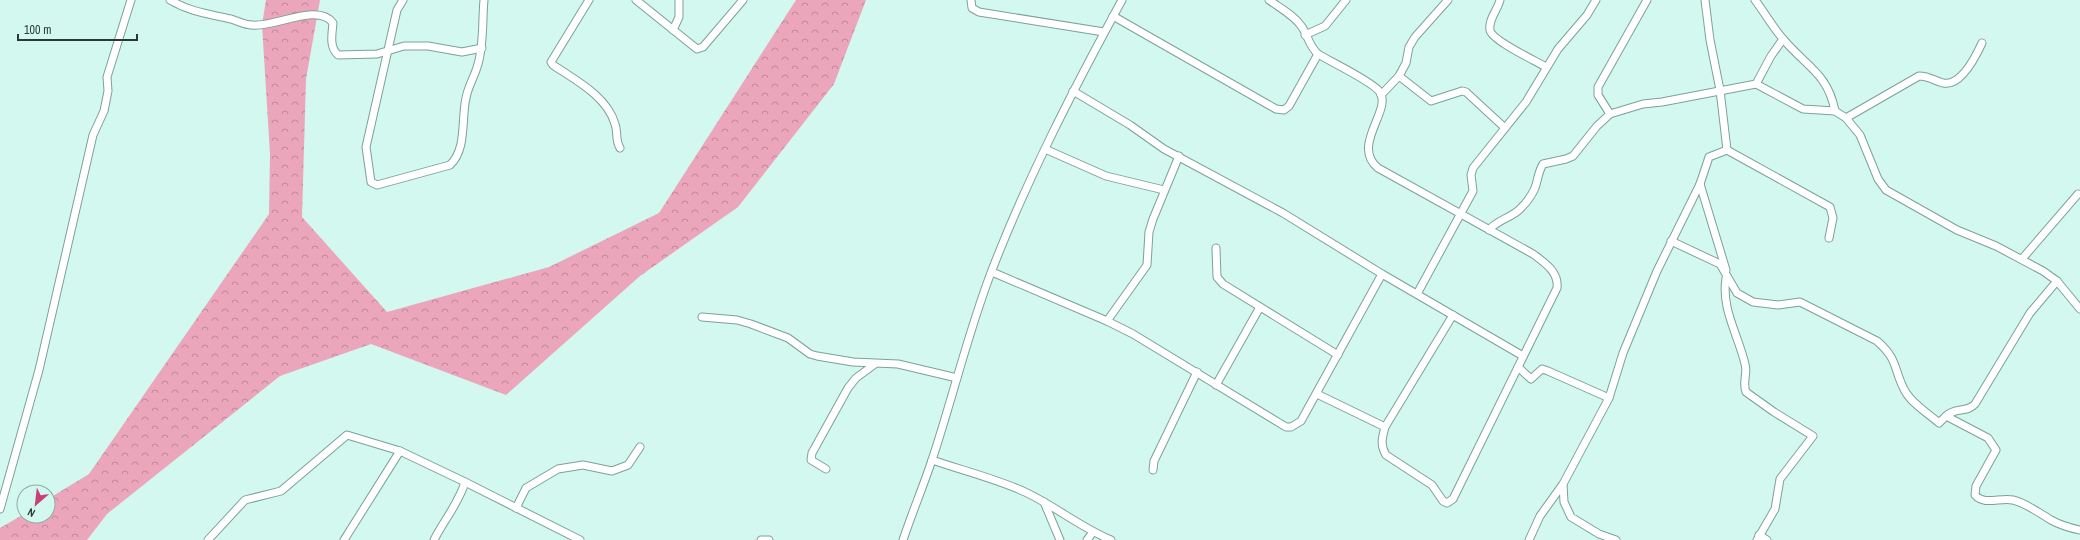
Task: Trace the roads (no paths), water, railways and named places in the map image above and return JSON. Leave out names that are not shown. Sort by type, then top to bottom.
[{"type":"street","points":[[0,509],[39,370],[93,135],[104,111],[108,91],[107,77],[131,0]]},
{"type":"street","points":[[170,0],[192,11],[252,25],[272,24],[315,14],[331,19],[333,23],[333,51],[338,55],[377,54],[404,46],[428,46],[462,52],[482,48]]},
{"type":"street","points":[[402,0],[397,10],[366,147],[371,182],[377,185],[450,165],[455,161],[461,148],[466,97],[478,66],[482,48],[484,0]]},
{"type":"street","points":[[589,0],[551,62],[553,66],[592,92],[606,107],[615,124],[617,142],[620,148]]},
{"type":"street","points":[[636,0],[694,47],[700,49],[743,0]]},
{"type":"street","points":[[673,30],[679,17],[679,0]]},
{"type":"street","points":[[971,0],[972,8],[984,13],[1104,32]]},
{"type":"street","points":[[903,540],[932,460],[992,272],[1045,149],[1073,91],[1122,0]]},
{"type":"street","points":[[1270,0],[1297,20],[1312,49],[1368,83],[1382,95]]},
{"type":"street","points":[[1305,35],[1325,26],[1346,0]]},
{"type":"street","points":[[1448,0],[1415,37],[1409,47],[1406,64],[1399,76],[1382,95],[1369,144],[1368,157],[1371,162],[1544,262],[1550,268],[1558,281],[1557,288],[1450,502],[1443,501],[1432,485],[1386,455],[1382,444],[1385,427],[1453,315]]},
{"type":"street","points":[[1500,0],[1490,26],[1491,34],[1502,43],[1546,68]]},
{"type":"street","points":[[1417,294],[1473,191],[1471,175],[1473,168],[1526,102],[1565,39],[1587,15],[1596,0]]},
{"type":"street","points":[[1610,114],[1597,91],[1647,0]]},
{"type":"street","points":[[1705,0],[1710,40],[1720,90],[1727,150]]},
{"type":"street","points":[[1755,0],[1783,39],[1802,60],[1823,78],[1833,100],[1836,111]]},
{"type":"street","points":[[1113,16],[1276,108],[1284,110],[1289,106],[1318,54]]},
{"type":"street","points":[[1756,84],[1771,56],[1783,39]]},
{"type":"street","points":[[1846,118],[1920,76],[1925,76],[1943,83],[1949,83],[1968,68],[1982,43]]},
{"type":"street","points":[[1399,76],[1431,101],[1462,91],[1466,92],[1504,128]]},
{"type":"street","points":[[1489,230],[1497,222],[1514,215],[1524,204],[1533,193],[1540,169],[1543,164],[1566,160],[1573,156],[1596,126],[1610,114],[1643,104],[1662,102],[1756,84],[1803,109],[1836,111],[1846,118],[1860,135],[1878,179],[1886,190],[1957,230],[2022,259],[2057,281],[2080,310]]},
{"type":"street","points":[[1073,91],[1179,156],[1283,213],[1382,274],[1523,356]]},
{"type":"street","points":[[1045,149],[1106,176],[1164,190]]},
{"type":"street","points":[[1528,540],[1540,516],[1564,484],[1609,398],[1623,353],[1671,241],[1700,184],[1709,157],[1727,150]]},
{"type":"street","points":[[1727,150],[1830,207],[1833,218],[1829,238]]},
{"type":"street","points":[[1107,321],[1147,265],[1149,232],[1164,190],[1179,156]]},
{"type":"street","points":[[1700,184],[1732,287]]},
{"type":"street","points":[[2022,259],[2078,194]]},
{"type":"street","points":[[1671,241],[1720,264],[1726,277],[1737,293],[1753,302],[1778,305],[1800,302],[1877,341],[1888,350],[1894,360],[1906,392],[1939,423],[1952,410],[1968,409],[1975,404],[2030,313],[2057,281]]},
{"type":"street","points":[[1216,248],[1216,271],[1220,281],[1338,355]]},
{"type":"street","points":[[992,272],[1107,321],[1155,346],[1286,427],[1291,427],[1301,422],[1382,274]]},
{"type":"street","points":[[1726,277],[1725,301],[1746,365],[1744,383],[1746,392],[1774,412],[1813,436],[1780,479],[1775,509],[1758,538],[1767,540]]},
{"type":"street","points":[[1216,385],[1260,307]]},
{"type":"street","points":[[702,317],[737,320],[751,324],[788,338],[810,354],[818,356],[875,364],[898,364],[957,378]]},
{"type":"street","points":[[826,470],[811,460],[812,453],[848,388],[856,378],[875,364]]},
{"type":"street","points":[[1518,367],[1531,379],[1542,369],[1609,398]]},
{"type":"street","points":[[1153,470],[1157,455],[1197,372]]},
{"type":"street","points":[[1317,394],[1385,427]]},
{"type":"street","points":[[1946,416],[1988,438],[1996,450],[1976,486],[1974,495],[1986,501],[2006,499],[2016,501],[2059,524],[2080,530]]},
{"type":"street","points":[[208,540],[245,500],[281,490],[347,435],[400,451],[580,540]]},
{"type":"street","points":[[516,508],[526,488],[558,469],[583,465],[612,471],[628,465],[640,447]]},
{"type":"street","points":[[344,540],[400,451]]},
{"type":"street","points":[[932,460],[1023,491],[1093,532],[1111,540]]},
{"type":"street","points":[[434,540],[443,522],[459,499],[464,482]]},
{"type":"street","points":[[1564,484],[1564,502],[1571,517],[1599,534],[1616,540]]},
{"type":"street","points":[[1043,502],[1060,540]]},
{"type":"street","points":[[1087,540],[1093,532]]},
{"type":"street","points":[[761,540],[769,540]]}]
